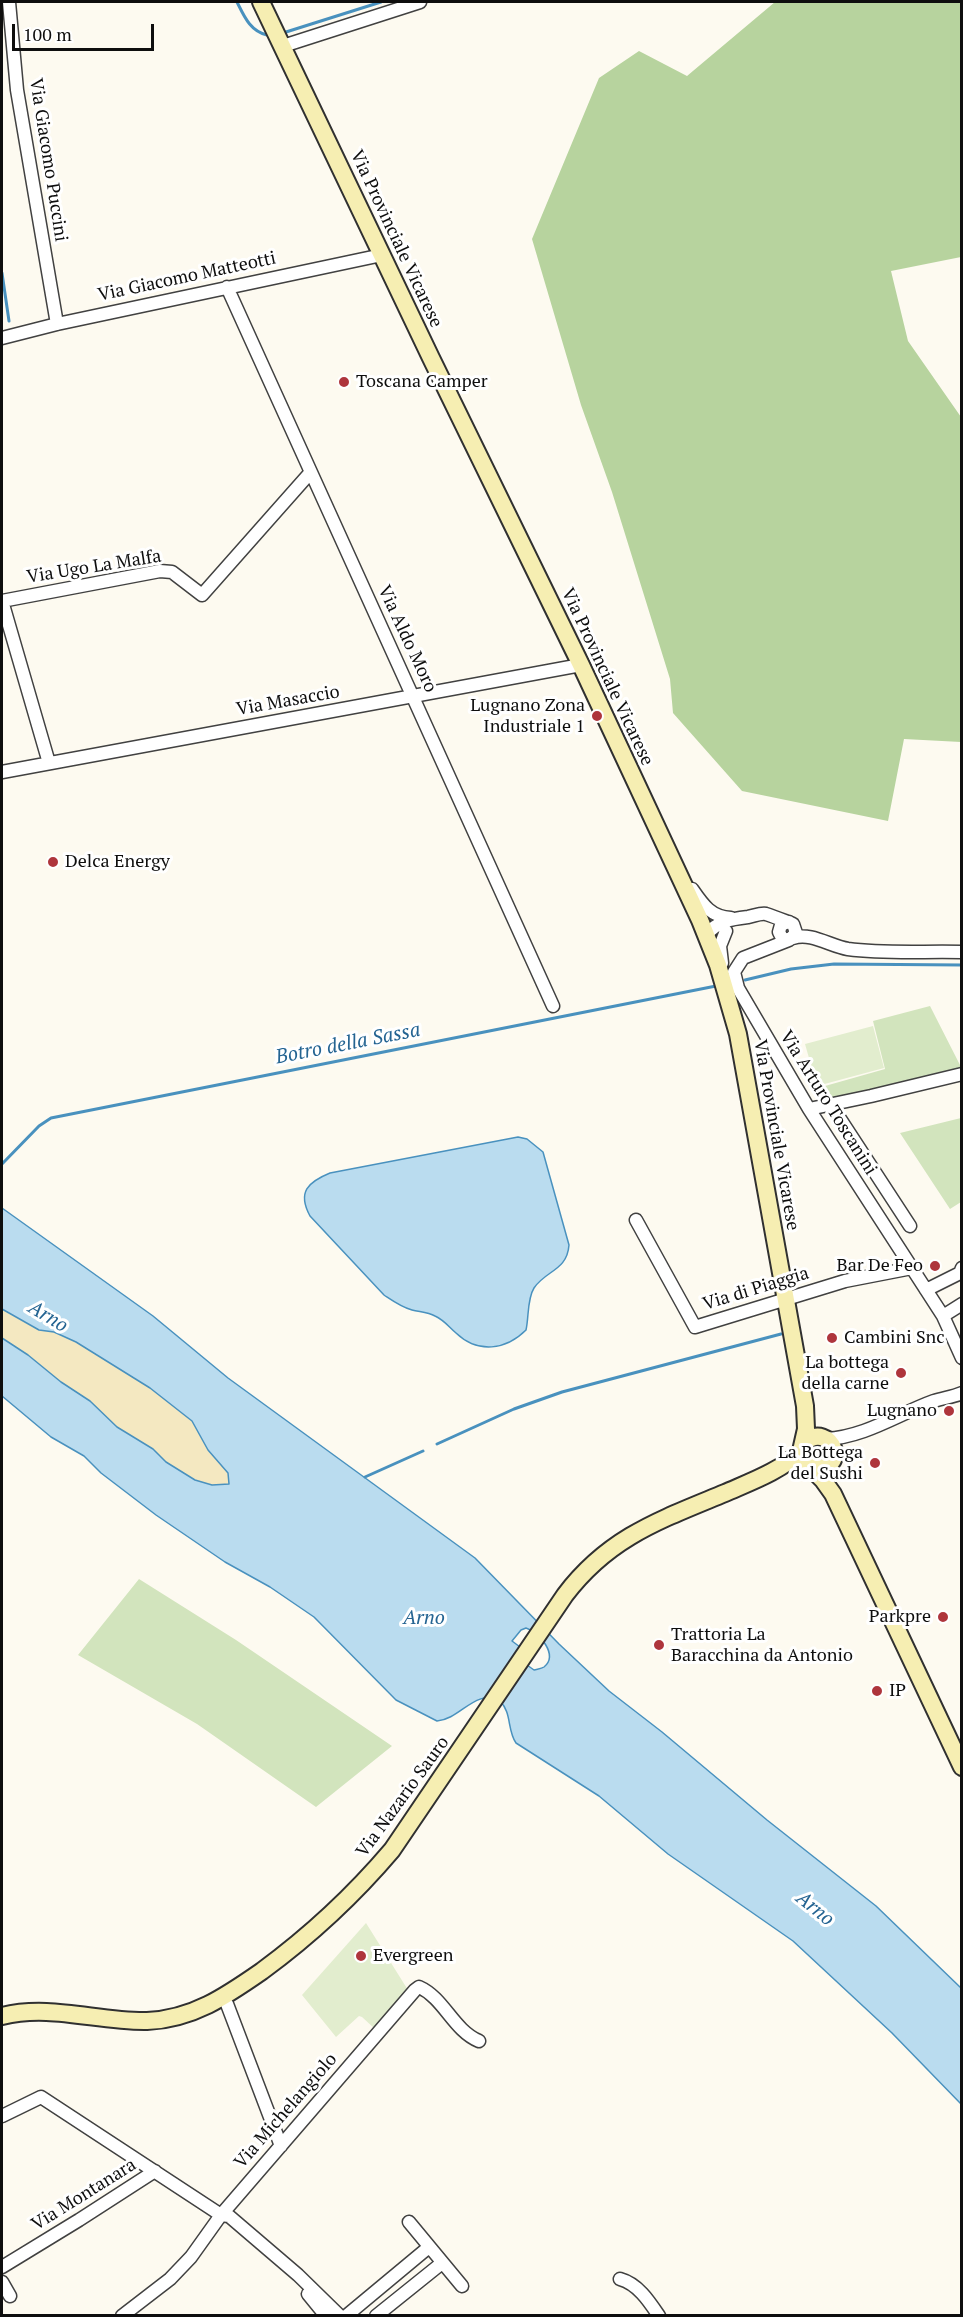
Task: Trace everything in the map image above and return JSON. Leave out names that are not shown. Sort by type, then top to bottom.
[{"type":"main road","name":"Via Provinciale Vicarese","points":[[261,2],[581,665],[706,935],[728,997],[738,1034],[805,1406],[802,1447]]},
{"type":"main road","name":"Via Provinciale Vicarese","points":[[805,1406],[825,1438]]},
{"type":"main road","points":[[833,1494],[832,1446],[825,1438],[813,1437],[802,1447],[802,1459],[833,1494],[962,1767]]},
{"type":"main road","name":"Via Nazario Sauro","points":[[769,1473],[802,1447]]},
{"type":"main road","points":[[809,1467],[818,1470],[832,1461]]},
{"type":"main road","name":"Via Nazario Sauro","points":[[2,2016],[44,2011],[149,2021],[182,2015],[214,2004],[298,1943],[344,1903],[392,1850],[565,1595],[591,1564],[624,1539],[769,1473],[809,1467]]},
{"type":"street","name":"Via Giacomo Puccini","points":[[9,2],[17,90],[57,324]]},
{"type":"street","points":[[283,46],[420,2]]},
{"type":"street","name":"Via Giacomo Matteotti","points":[[2,338],[57,324],[382,255]]},
{"type":"street","name":"Via Aldo Moro","points":[[227,287],[553,1006]]},
{"type":"street","name":"Via Ugo La Malfa","points":[[49,763],[2,600],[160,570],[172,572],[202,595],[310,473]]},
{"type":"street","name":"Via Masaccio","points":[[2,772],[581,665]]},
{"type":"street","points":[[674,863],[707,910],[721,918],[732,919]]},
{"type":"street","points":[[706,935],[717,924],[764,914],[771,916],[787,932],[837,947],[862,950],[962,952]]},
{"type":"street","points":[[706,935],[726,931],[751,916]]},
{"type":"street","points":[[726,931],[720,951],[728,997]]},
{"type":"street","name":"Via Arturo Toscanini","points":[[787,932],[772,945],[743,958],[735,968],[734,977],[742,997],[809,1109],[943,1316],[962,1358]]},
{"type":"street","points":[[809,1109],[962,1074]]},
{"type":"street","points":[[831,1105],[910,1226]]},
{"type":"street","name":"Via di Piaggia","points":[[636,1220],[695,1327],[845,1281],[912,1268]]},
{"type":"street","points":[[926,1290],[961,1272]]},
{"type":"street","points":[[943,1316],[962,1304]]},
{"type":"street","points":[[934,1401],[962,1382]]},
{"type":"street","points":[[825,1438],[843,1438],[858,1434],[934,1401],[960,1394]]},
{"type":"street","points":[[832,1461],[843,1444],[858,1434]]},
{"type":"street","name":"Via Michelangiolo","points":[[122,2316],[170,2279],[191,2257],[221,2215],[419,1987],[431,1994],[467,2035],[479,2041]]},
{"type":"street","points":[[227,2004],[281,2146]]},
{"type":"street","points":[[2,2116],[41,2097],[221,2215],[229,2216],[298,2275],[340,2316]]},
{"type":"street","name":"Via Montanara","points":[[2,2267],[155,2171]]},
{"type":"street","points":[[221,2215],[225,2223],[316,2301],[326,2316]]},
{"type":"street","points":[[409,2222],[462,2286]]},
{"type":"street","points":[[346,2316],[429,2247]]},
{"type":"street","points":[[376,2316],[442,2263]]},
{"type":"street","points":[[620,2279],[630,2282],[648,2300],[659,2316]]},
{"type":"street","points":[[2,2282],[10,2296]]},
{"type":"green space","points":[[775,2],[961,2],[961,257],[891,271],[908,341],[961,417],[961,742],[904,739],[888,821],[742,791],[673,713],[670,679],[612,492],[581,405],[532,239],[599,78],[639,51],[687,76]]},
{"type":"green space","points":[[930,1006],[961,1067],[821,1101],[818,1088],[885,1069],[873,1021]]},
{"type":"green space","points":[[873,1026],[884,1068],[817,1086],[805,1044]]},
{"type":"green space","points":[[961,1118],[961,1202],[950,1209],[900,1133]]},
{"type":"green space","points":[[139,1579],[236,1640],[392,1746],[316,1807],[197,1724],[78,1655]]},
{"type":"green space","name":"Evergreen","points":[[366,1923],[408,1990],[375,2029],[359,2016],[336,2037],[302,1995]]},
{"type":"sand","points":[[2,1309],[39,1330],[54,1332],[76,1342],[150,1388],[192,1421],[208,1450],[228,1473],[229,1484],[212,1485],[195,1480],[166,1462],[153,1449],[117,1427],[90,1401],[2,1338]]},
{"type":"water","points":[[518,1137],[527,1139],[543,1152],[569,1245],[567,1254],[560,1265],[534,1288],[529,1303],[526,1330],[510,1342],[492,1347],[473,1344],[438,1318],[397,1304],[384,1295],[310,1216],[306,1208],[307,1189],[316,1180],[330,1173]]},
{"type":"water","name":"Arno","points":[[2,1208],[153,1316],[228,1378],[475,1558],[559,1644],[609,1691],[876,1906],[961,1988],[961,2104],[892,2033],[793,1941],[668,1854],[599,1796],[516,1743],[506,1711],[500,1701],[483,1698],[446,1719],[437,1721],[396,1700],[314,1617],[270,1587],[225,1562],[156,1515],[101,1473],[84,1456],[51,1437],[2,1396],[2,1338],[90,1401],[117,1427],[153,1449],[166,1462],[195,1480],[212,1485],[229,1484],[228,1473],[208,1450],[192,1421],[150,1388],[76,1342],[54,1332],[39,1330],[2,1309]],"holes":[[[526,1628],[546,1644],[549,1656],[544,1667],[534,1670],[520,1660],[520,1647],[512,1641],[521,1630]]]},
{"type":"waterway","points":[[237,2],[252,26],[267,35]]},
{"type":"waterway","points":[[286,32],[381,2]]},
{"type":"waterway","points":[[2,273],[9,321]]},
{"type":"waterway","name":"Botro della Sassa","points":[[745,980],[791,969],[834,964],[962,965]]},
{"type":"waterway","name":"Botro della Sassa","points":[[2,1164],[39,1126],[51,1118],[716,986]]},
{"type":"waterway","points":[[437,1444],[514,1409],[562,1392],[781,1334]]},
{"type":"waterway","points":[[365,1477],[423,1451]]},
{"type":"place","name":"Toscana Camper","points":[[344,382]]},
{"type":"place","name":"Lugnano Zona Industriale 1","points":[[597,716]]},
{"type":"place","name":"Delca Energy","points":[[53,862]]},
{"type":"place","name":"Bar De Feo","points":[[935,1266]]},
{"type":"place","name":"Cambini Snc","points":[[832,1338]]},
{"type":"place","name":"La bottega della carne","points":[[901,1373]]},
{"type":"place","name":"Lugnano","points":[[949,1411]]},
{"type":"place","name":"La Bottega del Sushi","points":[[875,1463]]},
{"type":"place","name":"Parkpre","points":[[943,1617]]},
{"type":"place","name":"Trattoria La Baracchina da Antonio","points":[[659,1645]]},
{"type":"place","name":"IP","points":[[877,1691]]},
{"type":"place","name":"Evergreen","points":[[361,1956]]}]
